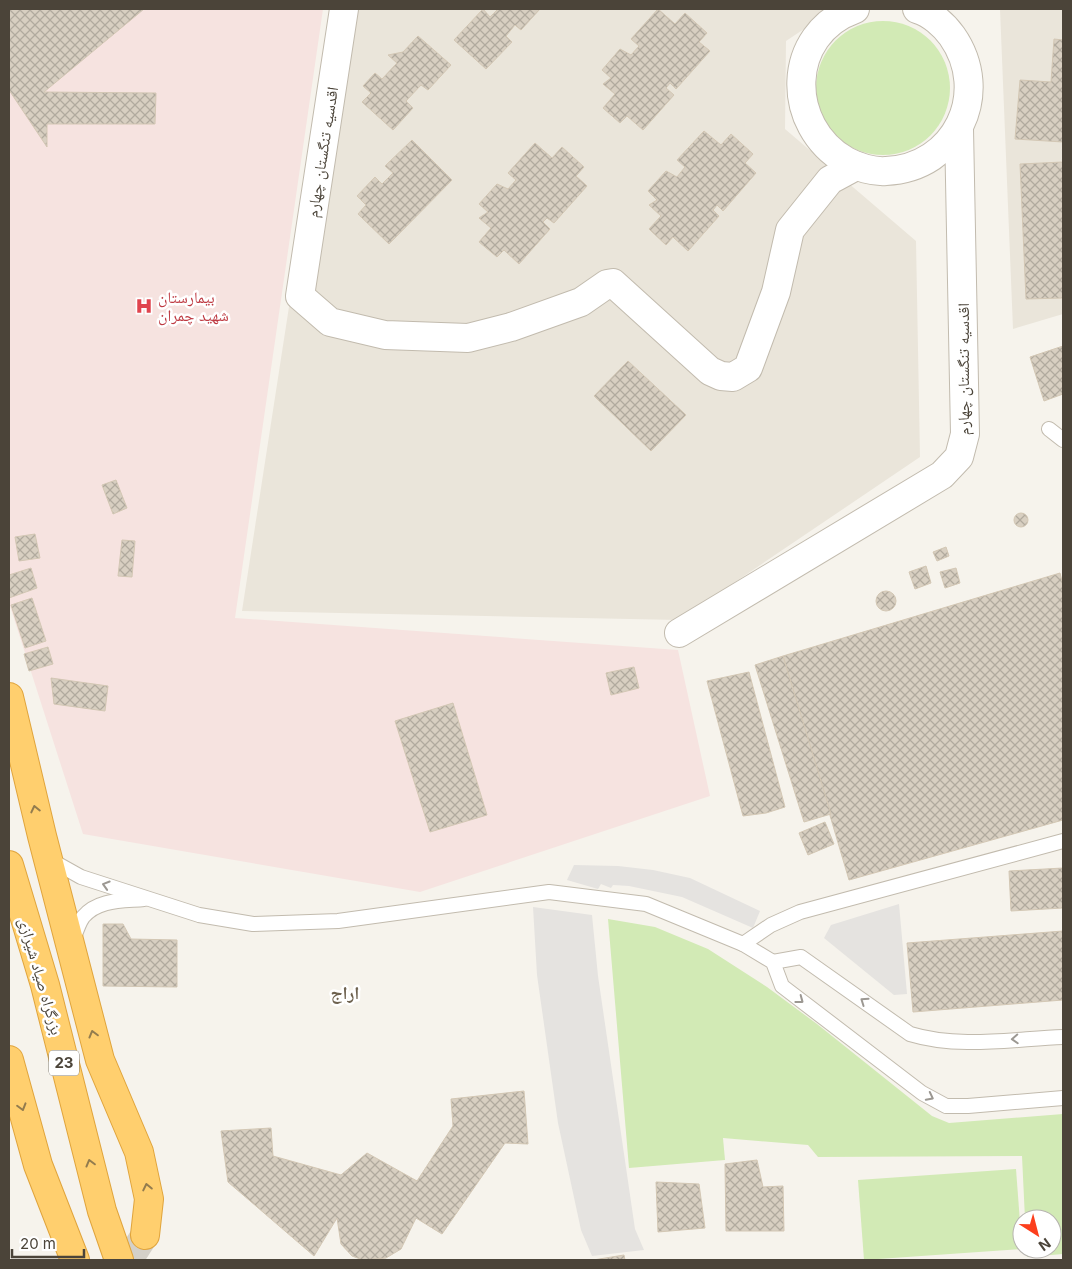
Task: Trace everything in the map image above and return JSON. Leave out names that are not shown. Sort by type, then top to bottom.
[{"type":"highway","points":[[9,697],[42,836],[100,1060],[139,1152],[149,1199],[145,1235]]},
{"type":"highway","name":"بزرگراه صیاد شیرازی","points":[[9,865],[45,985],[102,1211],[119,1260]]},
{"type":"highway","points":[[9,1060],[38,1165],[75,1260]]},
{"type":"street","name":"اقدسیه تنگستان چهارم","points":[[344,9],[300,296],[330,322],[384,335],[468,338],[511,327],[581,302],[607,284],[613,283],[710,371],[721,376],[733,377],[748,368],[776,292],[790,230],[830,180],[856,166]]},
{"type":"street","points":[[855,9],[844,13],[822,30],[807,53],[800,80],[803,107],[814,132],[832,153],[856,166],[885,171],[914,166],[940,151],[959,128],[968,103],[969,75],[961,49],[946,27],[917,9]]},
{"type":"street","name":"اقدسیه تنگستان چهارم","points":[[679,633],[942,475],[959,457],[965,434],[959,128]]},
{"type":"street","points":[[102,1211],[127,1260]]},
{"type":"lane","points":[[1049,430],[1063,440]]},
{"type":"lane","points":[[42,836],[56,863],[81,877],[199,915],[253,924],[338,921],[549,892],[646,904],[743,944],[773,962],[782,986],[922,1093],[946,1106],[968,1106],[1063,1098]]},
{"type":"lane","points":[[743,944],[772,925],[800,912],[1063,841]]},
{"type":"lane","points":[[71,946],[83,918],[95,908],[110,902],[152,899]]},
{"type":"lane","points":[[773,962],[801,957],[910,1034],[931,1041],[968,1042],[1063,1037]]},
{"type":"shaded area","name":"بیمارستان شهید چمران","points":[[9,9],[323,9],[235,618],[678,650],[710,796],[420,892],[83,834],[9,603]]},
{"type":"shaded area","points":[[335,9],[834,9],[786,41],[785,129],[916,241],[920,457],[679,620],[242,611]]},
{"type":"shaded area","points":[[1000,9],[1063,9],[1063,314],[1013,329]]},
{"type":"shaded area","points":[[574,865],[618,866],[653,870],[690,878],[760,911],[753,928],[682,897],[629,886],[613,885],[611,888],[601,884],[598,889],[567,880]]},
{"type":"shaded area","points":[[899,904],[907,994],[894,995],[824,938],[831,925]]},
{"type":"shaded area","points":[[533,907],[592,915],[598,976],[635,1229],[644,1250],[592,1256],[581,1230],[558,1123],[537,975]]},
{"type":"green space","points":[[883,21],[909,26],[920,32],[930,41],[939,51],[945,62],[950,88],[945,114],[939,125],[930,135],[920,144],[909,150],[883,155],[857,150],[846,144],[836,135],[827,125],[821,114],[816,88],[821,62],[827,51],[836,41],[846,32],[857,26]]},
{"type":"green space","points":[[608,919],[655,927],[708,949],[767,987],[817,1024],[932,1116],[949,1123],[1063,1114],[1063,1254],[1062,1209],[1025,1209],[1022,1156],[818,1157],[808,1145],[723,1138],[725,1160],[629,1168]]},
{"type":"green space","points":[[1016,1169],[1019,1209],[1012,1209],[1012,1250],[864,1260],[858,1180]]},
{"type":"building","points":[[9,9],[144,9],[44,92],[156,93],[155,124],[47,124],[47,147],[9,90]]},
{"type":"building","points":[[483,9],[490,17],[498,9],[540,9],[521,30],[515,25],[506,36],[512,42],[486,69],[454,40]]},
{"type":"building","points":[[658,9],[675,24],[685,13],[707,33],[699,42],[710,51],[676,89],[670,83],[666,88],[674,95],[643,130],[627,116],[620,123],[603,108],[615,94],[603,84],[611,78],[602,70],[620,49],[631,55],[639,46],[631,39]]},
{"type":"building","points":[[418,36],[451,65],[428,90],[421,85],[406,101],[413,108],[393,130],[362,102],[371,93],[363,86],[375,73],[382,79],[397,63],[388,55],[403,52]]},
{"type":"building","points":[[1054,39],[1063,40],[1063,142],[1015,139],[1020,80],[1051,82]]},
{"type":"building","points":[[704,131],[721,145],[731,134],[753,154],[745,163],[756,173],[723,211],[717,205],[713,210],[719,216],[688,251],[673,237],[666,245],[649,229],[661,216],[649,205],[657,200],[648,191],[666,171],[677,177],[685,167],[677,160]]},
{"type":"building","points":[[412,140],[452,180],[389,244],[358,214],[366,205],[357,196],[375,177],[382,184],[393,173],[385,166]]},
{"type":"building","points":[[535,143],[552,158],[562,147],[584,167],[576,176],[587,186],[554,223],[547,218],[543,222],[550,229],[519,264],[504,250],[497,257],[479,242],[491,228],[479,218],[488,212],[479,204],[497,184],[508,189],[516,180],[508,173]]},
{"type":"building","points":[[1063,162],[1063,298],[1026,299],[1020,164]]},
{"type":"building","points":[[1063,346],[1063,394],[1044,401],[1030,357]]},
{"type":"building","points":[[628,361],[686,415],[651,451],[594,396]]},
{"type":"building","points":[[116,480],[127,508],[113,514],[102,485]]},
{"type":"building","points":[[1021,513],[1026,515],[1028,520],[1026,525],[1021,527],[1016,525],[1014,520],[1016,515]]},
{"type":"building","points":[[35,534],[40,558],[19,561],[15,537]]},
{"type":"building","points":[[122,540],[135,541],[132,577],[118,576]]},
{"type":"building","points":[[946,547],[949,556],[937,561],[933,552]]},
{"type":"building","points":[[926,566],[931,583],[915,589],[909,572]]},
{"type":"building","points":[[31,568],[37,588],[9,598],[9,575]]},
{"type":"building","points":[[956,568],[960,583],[945,588],[940,572]]},
{"type":"building","points":[[1060,573],[1063,585],[1063,820],[849,880],[783,656]]},
{"type":"building","points":[[886,591],[893,594],[896,601],[893,608],[886,611],[879,608],[876,601],[879,594]]},
{"type":"building","points":[[32,598],[46,641],[25,648],[11,605]]},
{"type":"building","points":[[48,647],[53,664],[29,671],[24,654]]},
{"type":"building","points":[[783,656],[831,814],[804,822],[755,665]]},
{"type":"building","points":[[634,667],[639,688],[611,695],[606,673]]},
{"type":"building","points":[[749,672],[785,807],[766,813],[743,816],[707,681]]},
{"type":"building","points":[[51,678],[108,686],[105,711],[54,704]]},
{"type":"building","points":[[453,703],[487,815],[430,832],[395,721]]},
{"type":"building","points":[[825,822],[834,844],[808,855],[799,833]]},
{"type":"building","points":[[1063,868],[1063,908],[1011,911],[1009,871]]},
{"type":"building","points":[[103,924],[123,924],[131,939],[177,940],[177,987],[103,986]]},
{"type":"building","points":[[1063,931],[1063,1000],[913,1012],[907,943]]},
{"type":"building","points":[[524,1091],[528,1144],[505,1143],[442,1234],[416,1218],[401,1249],[386,1258],[363,1260],[352,1256],[341,1244],[337,1218],[314,1256],[228,1182],[221,1131],[271,1128],[273,1156],[341,1175],[367,1153],[417,1181],[453,1126],[451,1099]]},
{"type":"building","points":[[757,1160],[763,1187],[783,1186],[784,1231],[726,1231],[725,1164]]},
{"type":"building","points":[[656,1182],[699,1184],[705,1228],[658,1232]]},
{"type":"building","points":[[624,1255],[625,1260],[593,1260]]},
{"type":"tunnel","points":[[125,1260],[132,1255],[145,1235]]},
{"type":"place","name":"بیمارستان شهید چمران","points":[[144,306]]},
{"type":"district","name":"اراج","points":[[345,993]]}]
